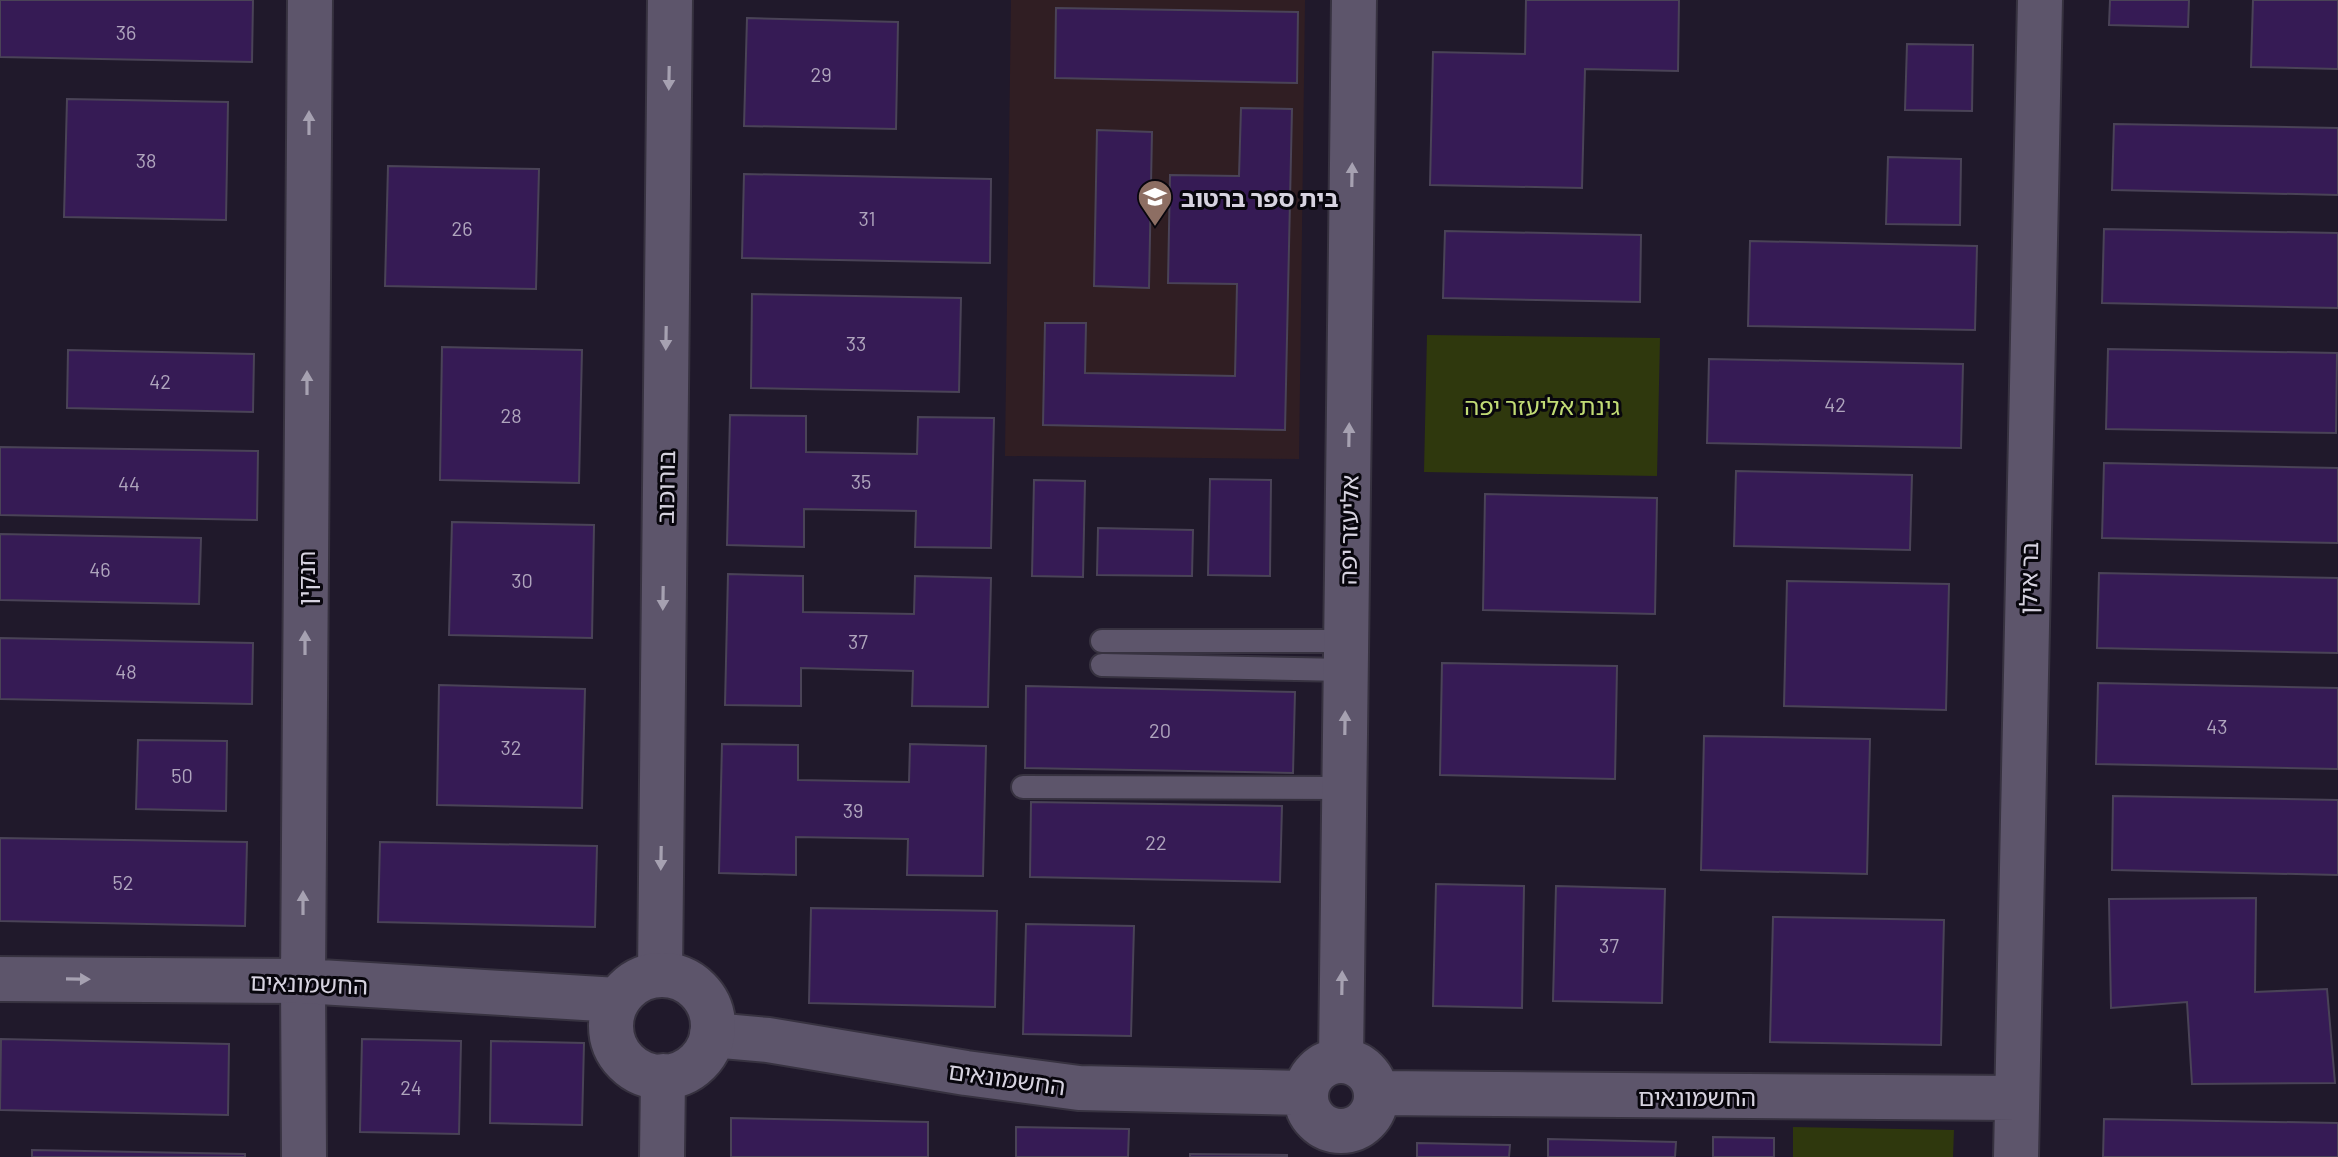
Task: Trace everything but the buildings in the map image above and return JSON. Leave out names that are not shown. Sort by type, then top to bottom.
[{"type":"street","name":"חנקין","points":[[304,1157],[310,0]]},
{"type":"street","name":"בורוכוב","points":[[660,975],[670,0]]},
{"type":"street","name":"אליעזר יפה","points":[[1341,1061],[1354,0]]},
{"type":"street","name":"בר אילן","points":[[2016,1157],[2040,0]]},
{"type":"street","points":[[660,975],[677,977],[693,986],[705,1000],[712,1016],[712,1035],[706,1051],[695,1064],[680,1073],[663,1076],[645,1074],[629,1065],[617,1052],[611,1017],[617,1000],[628,987],[643,978],[660,975]]},
{"type":"street","name":"החשמונאים","points":[[0,979],[303,981],[617,1000]]},
{"type":"street","name":"החשמונאים","points":[[712,1035],[768,1040],[966,1073],[1079,1088],[1305,1093]]},
{"type":"street","points":[[1341,1061],[1352,1062],[1369,1074],[1377,1093],[1371,1115],[1341,1144],[1330,1130],[1311,1115],[1305,1093],[1313,1073],[1321,1066],[1341,1061]]},
{"type":"street","points":[[662,1157],[663,1076]]},
{"type":"street","name":"החשמונאים","points":[[1377,1093],[2017,1098]]},
{"type":"lane","points":[[1102,641],[1346,656]]},
{"type":"lane","points":[[1102,665],[1346,656]]},
{"type":"lane","points":[[1023,787],[1344,788]]},
{"type":"shaded area","name":"בית ספר ברטוב","points":[[1011,0],[1305,0],[1299,459],[1005,456]]},
{"type":"green space","name":"גינת אליעזר יפה","points":[[1427,335],[1660,338],[1657,476],[1424,472]]},
{"type":"green space","points":[[1793,1127],[1954,1130],[1953,1157],[1793,1157]]},
{"type":"place","name":"בית ספר ברטוב","points":[[1155,228]]}]
